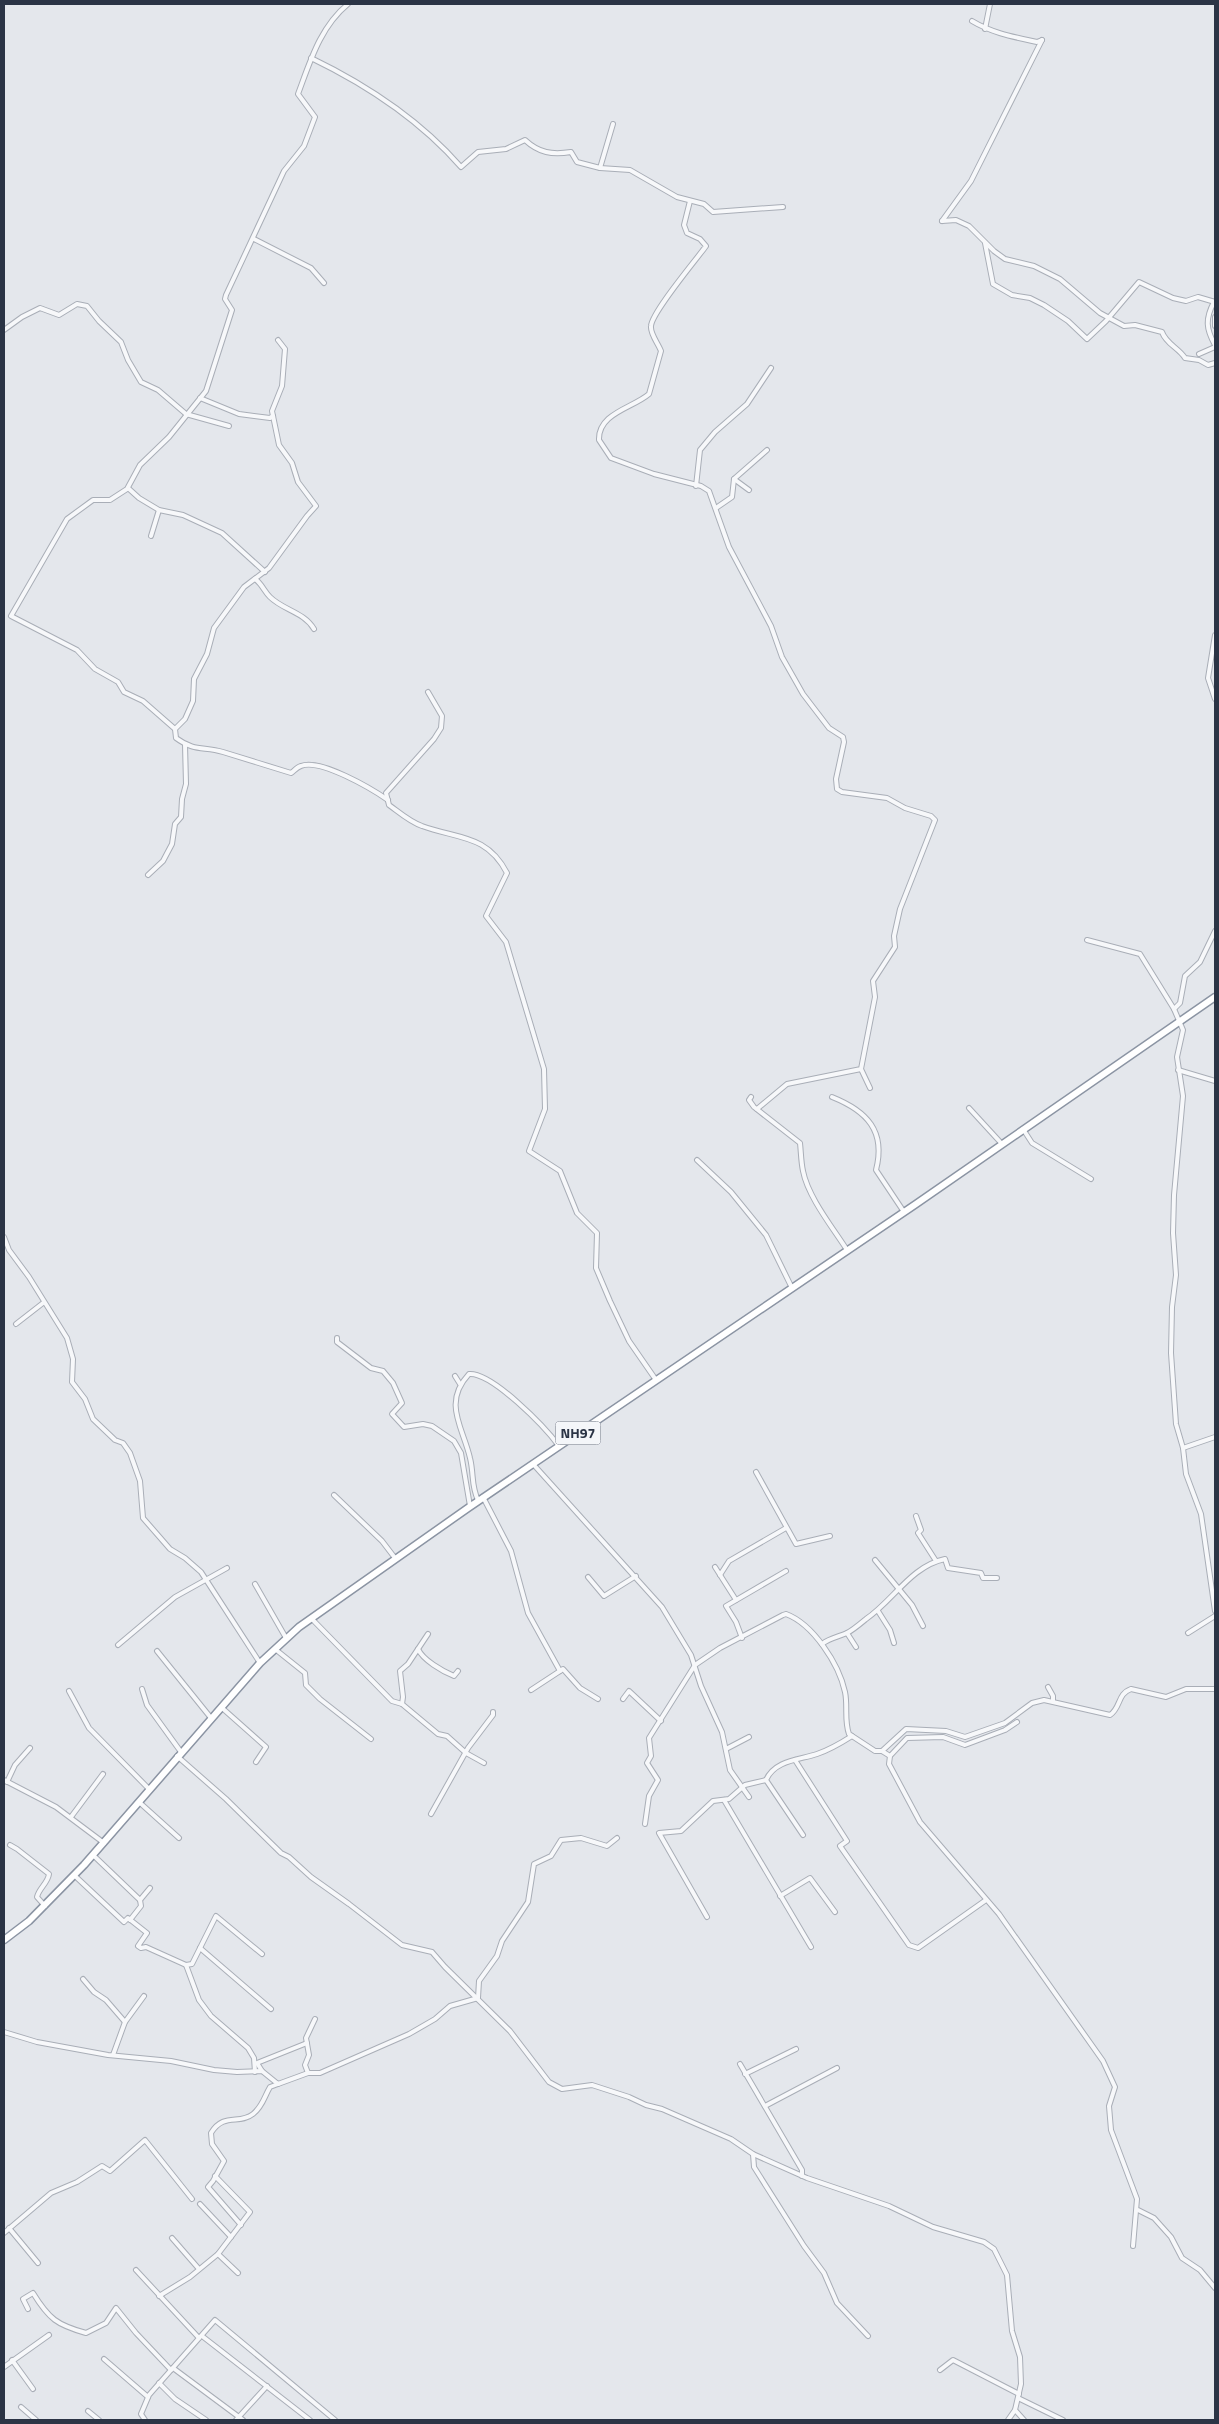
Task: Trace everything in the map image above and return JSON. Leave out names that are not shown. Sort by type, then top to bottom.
[{"type":"highway","name":"NH97","points":[[4,1940],[45,1906],[104,1843],[179,1754],[260,1663],[286,1638],[311,1618],[470,1506],[904,1212],[1215,998]]},
{"type":"street","points":[[11,616],[67,519],[93,500],[110,500],[128,488],[140,465],[170,437],[186,414],[206,391],[226,335],[232,310],[225,299],[226,295],[254,239],[284,171],[304,146],[315,117],[298,94],[311,58],[319,39],[348,4]]},
{"type":"street","points":[[986,29],[990,4]]},
{"type":"street","points":[[972,21],[986,29],[1037,42],[1042,40],[971,181],[942,221],[956,220],[970,226],[985,243],[1005,259],[1034,266],[1060,280],[1100,313],[1124,326],[1135,325],[1162,332],[1164,336],[1181,350],[1185,358],[1199,360],[1208,365],[1215,363]]},
{"type":"street","points":[[311,58],[339,71],[425,128],[461,167],[478,152],[506,149],[525,140],[534,149],[544,153],[571,152],[577,162],[600,168],[630,170],[677,197],[704,204],[713,212],[783,208]]},
{"type":"street","points":[[600,168],[613,124]]},
{"type":"street","points":[[690,201],[684,225],[687,234],[700,239],[706,246],[666,297],[651,323],[650,328],[661,351],[648,394],[612,416],[602,426],[598,436],[611,458],[709,491],[728,547],[771,626],[782,657],[803,694],[829,728],[843,737],[844,742],[836,779],[837,789],[842,792],[887,798],[905,808],[931,816],[935,820],[900,909],[894,936],[895,947],[873,981],[875,997],[860,1069],[870,1088]]},
{"type":"street","points":[[254,239],[311,268],[324,283]]},
{"type":"street","points":[[985,243],[993,284],[1012,295],[1030,298],[1044,305],[1068,321],[1086,339],[1110,318],[1139,282],[1173,298],[1186,301],[1198,297],[1215,302],[1207,316],[1207,322],[1215,346],[1199,354]]},
{"type":"street","points":[[4,330],[22,317],[40,308],[58,315],[77,304],[87,306],[99,321],[122,342],[128,360],[142,382],[158,390],[186,414],[229,426]]},
{"type":"street","points":[[1215,317],[1215,326]]},
{"type":"street","points":[[278,340],[285,349],[282,386],[272,410],[279,445],[292,463],[298,482],[316,506],[265,572],[244,587],[214,628],[207,654],[194,679],[193,701],[185,719],[176,729],[176,738],[185,744],[204,750],[221,751],[291,773],[302,765],[310,765],[344,774],[388,800]]},
{"type":"street","points":[[696,486],[700,450],[715,432],[747,404],[771,368]]},
{"type":"street","points":[[200,398],[239,414],[270,418],[273,416]]},
{"type":"street","points":[[716,508],[732,497],[734,479],[767,450]]},
{"type":"street","points":[[734,479],[749,490]]},
{"type":"street","points":[[128,488],[139,498],[160,510],[183,515],[222,533],[265,572]]},
{"type":"street","points":[[151,536],[160,510]]},
{"type":"street","points":[[255,579],[264,586],[270,596],[310,621],[314,629]]},
{"type":"street","points":[[5,617],[11,616],[76,650],[95,670],[118,682],[124,692],[143,701],[176,729]]},
{"type":"street","points":[[1215,635],[1208,678],[1215,698]]},
{"type":"street","points":[[428,692],[442,716],[441,728],[434,739],[411,762],[386,793],[389,805],[421,826],[473,839],[499,858],[507,873],[486,916],[506,942],[544,1069],[545,1109],[529,1151],[560,1171],[577,1213],[597,1233],[596,1268],[629,1341],[656,1380]]},
{"type":"street","points":[[148,875],[163,861],[172,844],[175,824],[181,818],[182,799],[186,784],[185,744]]},
{"type":"street","points":[[1174,1008],[1180,1003],[1185,976],[1200,962],[1215,931]]},
{"type":"street","points":[[1087,940],[1140,954],[1174,1008],[1184,1034],[1177,1057],[1183,1096],[1174,1195],[1173,1232],[1176,1275],[1172,1301],[1171,1353],[1176,1424],[1184,1448],[1186,1474],[1201,1514],[1215,1611]]},
{"type":"street","points":[[757,1109],[786,1084],[860,1069]]},
{"type":"street","points":[[1178,1070],[1215,1080]]},
{"type":"street","points":[[751,1097],[749,1100],[757,1109],[800,1143],[803,1171],[807,1183],[821,1210],[848,1250]]},
{"type":"street","points":[[832,1097],[857,1109],[874,1126],[880,1154],[876,1170],[904,1212]]},
{"type":"street","points":[[969,1108],[1002,1144]]},
{"type":"street","points":[[1024,1129],[1032,1142],[1091,1179]]},
{"type":"street","points":[[697,1160],[732,1192],[766,1235],[792,1288]]},
{"type":"street","points":[[4,1237],[9,1250],[29,1277],[71,1346],[73,1359],[72,1382],[85,1399],[93,1419],[115,1440],[123,1443],[130,1453],[140,1481],[144,1518],[170,1549],[186,1558],[208,1581],[260,1663]]},
{"type":"street","points":[[16,1324],[44,1303]]},
{"type":"street","points":[[337,1338],[337,1342],[371,1368],[383,1371],[393,1383],[402,1403],[392,1414],[404,1427],[423,1424],[432,1426],[454,1441],[461,1454],[470,1506]]},
{"type":"street","points":[[559,1446],[527,1410],[501,1389],[476,1374],[469,1374],[460,1384],[454,1412],[470,1457],[472,1489],[481,1499],[511,1551],[528,1613],[560,1672]]},
{"type":"street","points":[[455,1376],[460,1384]]},
{"type":"street","points":[[1184,1448],[1215,1437]]},
{"type":"street","points":[[533,1464],[582,1516],[607,1547],[636,1576],[662,1607],[695,1665],[722,1732],[730,1770],[749,1797]]},
{"type":"street","points":[[756,1472],[786,1528],[797,1544],[830,1536]]},
{"type":"street","points":[[334,1495],[382,1541],[395,1558]]},
{"type":"street","points":[[916,1516],[921,1530],[918,1533],[936,1561]]},
{"type":"street","points":[[720,1575],[729,1561],[786,1528]]},
{"type":"street","points":[[822,1644],[837,1635],[847,1633],[878,1611],[922,1567],[936,1561],[945,1559],[948,1568],[981,1573],[982,1578],[997,1578]]},
{"type":"street","points":[[875,1560],[901,1589],[923,1626]]},
{"type":"street","points":[[715,1567],[736,1600]]},
{"type":"street","points":[[118,1644],[175,1597],[208,1581],[226,1568]]},
{"type":"street","points":[[742,1638],[736,1622],[726,1606],[786,1571]]},
{"type":"street","points":[[588,1577],[604,1596],[636,1576]]},
{"type":"street","points":[[255,1584],[286,1638]]},
{"type":"street","points":[[878,1611],[890,1630],[894,1643]]},
{"type":"street","points":[[645,1824],[649,1796],[658,1780],[647,1763],[651,1756],[649,1738],[661,1721],[674,1694],[695,1665],[720,1648],[786,1614],[801,1621],[822,1644],[839,1675],[845,1692],[847,1728],[852,1736],[875,1751],[887,1749],[894,1738],[906,1729],[946,1731],[965,1737],[1005,1723],[1032,1703],[1044,1700],[1110,1715],[1116,1709],[1121,1695],[1131,1689],[1166,1697],[1186,1689],[1215,1689]]},
{"type":"street","points":[[1188,1633],[1215,1616]]},
{"type":"street","points":[[311,1618],[392,1701],[402,1704],[438,1734],[446,1736],[466,1753],[484,1763]]},
{"type":"street","points":[[847,1633],[856,1646]]},
{"type":"street","points":[[402,1704],[404,1697],[400,1671],[428,1634]]},
{"type":"street","points":[[275,1649],[305,1673],[306,1685],[320,1699],[372,1739]]},
{"type":"street","points":[[418,1649],[421,1655],[447,1673],[454,1676],[458,1672]]},
{"type":"street","points":[[157,1651],[211,1718]]},
{"type":"street","points":[[531,1690],[563,1669],[580,1688],[598,1699]]},
{"type":"street","points":[[1048,1688],[1053,1696],[1053,1701]]},
{"type":"street","points":[[142,1689],[147,1705],[179,1754],[281,1853],[289,1857],[311,1877],[402,1945],[432,1952],[510,2031],[549,2082],[556,2087],[569,2089],[592,2085],[629,2096],[731,2139],[754,2154],[802,2176],[889,2206],[933,2227],[984,2242],[994,2248],[1007,2275],[1012,2331],[1020,2357],[1021,2384],[1014,2410],[1008,2420]]},
{"type":"street","points":[[68,1691],[90,1728],[149,1789]]},
{"type":"street","points":[[623,1699],[629,1691],[661,1721]]},
{"type":"street","points":[[221,1707],[266,1747],[256,1762]]},
{"type":"street","points":[[431,1814],[466,1753],[493,1716],[493,1712]]},
{"type":"street","points":[[1017,1722],[1005,1730],[965,1745],[943,1738],[907,1738],[890,1756],[889,1764],[920,1822],[1021,1944],[1103,2061],[1115,2087],[1109,2106],[1111,2130],[1132,2183],[1138,2210],[1134,2246]]},
{"type":"street","points":[[707,1917],[659,1833],[682,1831],[713,1801],[729,1799],[745,1785],[766,1780],[772,1770],[795,1760],[818,1754],[852,1736]]},
{"type":"street","points":[[726,1749],[749,1737]]},
{"type":"street","points":[[30,1748],[6,1781],[71,1817],[104,1843]]},
{"type":"street","points":[[882,1751],[890,1756]]},
{"type":"street","points":[[795,1760],[848,1841],[840,1846],[909,1945],[918,1948],[986,1900]]},
{"type":"street","points":[[71,1817],[103,1774]]},
{"type":"street","points":[[766,1780],[803,1834]]},
{"type":"street","points":[[724,1800],[812,1947]]},
{"type":"street","points":[[138,1802],[179,1838]]},
{"type":"street","points":[[478,1998],[479,1981],[497,1956],[502,1941],[528,1902],[534,1864],[551,1856],[561,1840],[580,1838],[607,1846],[617,1838]]},
{"type":"street","points":[[10,1845],[49,1874],[48,1879],[38,1891],[37,1897],[45,1906]]},
{"type":"street","points":[[92,1855],[140,1900],[141,1906],[130,1920]]},
{"type":"street","points":[[74,1875],[124,1922],[128,1918],[146,1933],[138,1946],[155,1950],[186,1965],[192,1964],[216,1916],[262,1954]]},
{"type":"street","points":[[780,1896],[810,1878],[835,1912]]},
{"type":"street","points":[[140,1900],[150,1888]]},
{"type":"street","points":[[200,1948],[271,2009]]},
{"type":"street","points":[[186,1965],[200,2000],[211,2016],[248,2048],[254,2058],[256,2072]]},
{"type":"street","points":[[83,1979],[94,1992],[106,2000],[119,2018],[125,2022]]},
{"type":"street","points":[[113,2055],[125,2022],[144,1996]]},
{"type":"street","points":[[241,2224],[208,2187],[224,2161],[212,2144],[213,2130],[227,2120],[252,2115],[263,2104],[270,2087],[308,2073],[320,2073],[372,2052],[422,2027],[450,2006],[478,1998]]},
{"type":"street","points":[[308,2073],[305,2065],[309,2055],[306,2038],[315,2019]]},
{"type":"street","points":[[4,2032],[37,2042],[113,2055],[171,2061],[214,2070],[262,2071]]},
{"type":"street","points":[[278,2084],[262,2071],[257,2063],[307,2043]]},
{"type":"street","points":[[746,2074],[796,2050]]},
{"type":"street","points":[[740,2064],[802,2170],[802,2176]]},
{"type":"street","points":[[765,2106],[837,2068]]},
{"type":"street","points":[[4,2233],[51,2192],[77,2182],[102,2166],[110,2172],[145,2140],[192,2199]]},
{"type":"street","points":[[754,2154],[754,2167],[804,2246],[824,2273],[837,2303],[868,2336]]},
{"type":"street","points":[[159,2296],[218,2254],[250,2212],[216,2176]]},
{"type":"street","points":[[200,2204],[231,2237]]},
{"type":"street","points":[[1138,2210],[1154,2218],[1171,2237],[1182,2258],[1200,2270],[1215,2288]]},
{"type":"street","points":[[9,2228],[38,2263]]},
{"type":"street","points":[[172,2238],[199,2269]]},
{"type":"street","points":[[218,2254],[238,2273]]},
{"type":"street","points":[[136,2270],[200,2337],[310,2420]]},
{"type":"street","points":[[28,2309],[23,2299],[33,2293],[51,2318],[67,2327],[86,2333],[106,2323],[116,2308],[136,2334],[172,2369],[239,2419],[267,2386]]},
{"type":"street","points":[[145,2420],[141,2414],[148,2397],[215,2320],[335,2420]]},
{"type":"street","points":[[4,2367],[50,2335]]},
{"type":"street","points":[[104,2359],[148,2397]]},
{"type":"street","points":[[12,2360],[33,2389]]},
{"type":"street","points":[[940,2370],[953,2360],[1063,2420]]},
{"type":"street","points":[[159,2383],[175,2399],[206,2420]]},
{"type":"street","points":[[21,2407],[36,2420]]},
{"type":"street","points":[[1014,2410],[1024,2420]]},
{"type":"street","points":[[88,2411],[99,2420]]}]
